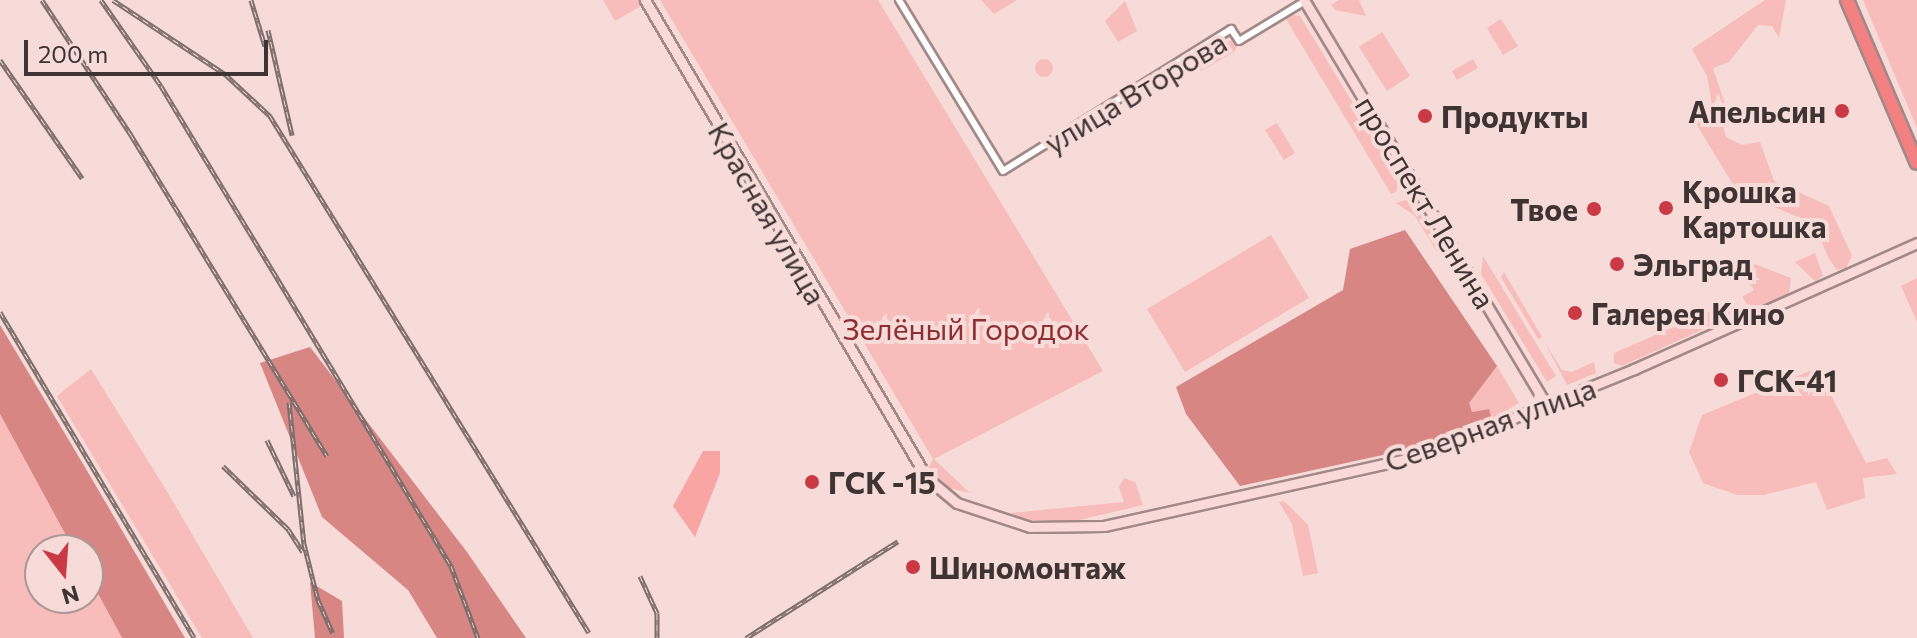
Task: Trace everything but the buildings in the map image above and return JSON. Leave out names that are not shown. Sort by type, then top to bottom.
[{"type":"highway","points":[[1847,0],[1917,163]]},
{"type":"main road","name":"Красная улица","points":[[645,0],[882,405],[927,478],[951,500]]},
{"type":"main road","name":"проспект Ленина","points":[[1304,0],[1546,405]]},
{"type":"main road","name":"Северная улица","points":[[951,500],[1030,527],[1089,529],[1420,456],[1546,405],[1917,243]]},
{"type":"street","name":"улица Второва","points":[[899,0],[1003,171],[1231,29],[1239,41],[1304,0]]},
{"type":"green space","points":[[603,0],[640,0],[641,6],[615,21]]},
{"type":"green space","name":"Зелёный Городок","points":[[660,0],[878,0],[1103,371],[934,459],[970,493],[949,488],[929,468],[933,459]]},
{"type":"green space","points":[[981,0],[1017,0],[994,14]]},
{"type":"green space","points":[[1339,0],[1359,0],[1366,16],[1335,10],[1331,5]]},
{"type":"green space","points":[[1765,0],[1786,0],[1779,38],[1772,26],[1758,25],[1729,62],[1713,68],[1727,110],[1721,118],[1726,137],[1742,145],[1760,142],[1774,181],[1829,206],[1852,256],[1846,268],[1837,270],[1829,259],[1814,224],[1737,191],[1692,117],[1712,105],[1707,76],[1692,49]]},
{"type":"green space","points":[[1863,0],[1917,0],[1917,128]]},
{"type":"green space","points":[[1125,1],[1137,31],[1118,42],[1105,21]]},
{"type":"green space","points":[[1293,15],[1300,16],[1359,113],[1398,180],[1397,191],[1391,194],[1286,19]]},
{"type":"green space","points":[[1501,19],[1518,46],[1503,55],[1487,28]]},
{"type":"green space","points":[[1382,32],[1410,76],[1387,91],[1359,47]]},
{"type":"green space","points":[[1232,40],[1237,47],[1234,52],[1201,71],[1194,68],[1195,60]]},
{"type":"green space","points":[[1044,59],[1053,68],[1044,77],[1035,68]]},
{"type":"green space","points":[[1473,59],[1478,68],[1457,80],[1452,71]]},
{"type":"green space","points":[[1277,123],[1295,153],[1284,160],[1265,130]]},
{"type":"green space","points":[[1405,200],[1414,204],[1441,250],[1437,252],[1415,216],[1396,203]]},
{"type":"green space","points":[[1271,235],[1309,298],[1185,372],[1147,309]]},
{"type":"green space","points":[[1815,253],[1823,276],[1815,281],[1795,262]]},
{"type":"green space","points":[[1483,256],[1556,376],[1547,382],[1481,274]]},
{"type":"green space","points":[[1749,262],[1791,278],[1789,294],[1762,308],[1747,304],[1742,297],[1754,290],[1743,272]]},
{"type":"green space","points":[[1504,272],[1542,337],[1538,339],[1501,277]]},
{"type":"green space","points":[[1917,278],[1917,322],[1901,286]]},
{"type":"green space","points":[[1729,303],[1735,315],[1622,366],[1614,363],[1614,353]]},
{"type":"green space","points":[[1544,341],[1562,370],[1572,372],[1594,362],[1596,373],[1567,385]]},
{"type":"green space","points":[[1497,366],[1519,403],[1484,424],[1475,423],[1491,417],[1488,409],[1472,412],[1468,403]]},
{"type":"green space","points":[[1817,368],[1866,463],[1887,458],[1897,474],[1863,478],[1865,498],[1827,510],[1816,482],[1764,495],[1737,495],[1703,483],[1689,452],[1702,415]]},
{"type":"green space","points":[[91,369],[253,638],[202,638],[57,396]]},
{"type":"green space","points":[[0,414],[65,534],[24,534],[24,614],[104,614],[104,605],[122,638],[0,638]]},
{"type":"green space","points":[[1124,478],[1135,482],[1143,505],[1075,521],[1031,521],[1010,513],[1124,502],[1119,487]]},
{"type":"green space","points":[[1284,501],[1308,525],[1318,573],[1303,576],[1292,524],[1279,502]]},
{"type":"shaded area","points":[[1405,230],[1497,366],[1469,403],[1472,412],[1489,409],[1491,417],[1415,448],[1240,486],[1186,414],[1176,387],[1343,290],[1350,249]]},
{"type":"shaded area","points":[[0,325],[185,638],[122,638],[104,605],[104,534],[65,534],[0,414]]},
{"type":"shaded area","points":[[310,347],[467,552],[526,638],[437,638],[408,590],[322,517],[260,363]]},
{"type":"shaded area","points":[[703,451],[720,451],[720,473],[695,537],[673,506]]},
{"type":"shaded area","points":[[310,582],[342,601],[344,638],[315,638]]},
{"type":"railway","points":[[42,0],[131,135],[327,456]]},
{"type":"railway","points":[[101,0],[161,86],[451,566],[478,638]]},
{"type":"railway","points":[[113,0],[225,74],[270,116],[589,633]]},
{"type":"railway","points":[[251,0],[265,46]]},
{"type":"railway","points":[[268,30],[292,135]]},
{"type":"railway","points":[[0,60],[82,178]]},
{"type":"railway","points":[[0,312],[194,638]]},
{"type":"railway","points":[[289,402],[304,544],[318,600],[333,633]]},
{"type":"railway","points":[[267,440],[294,496]]},
{"type":"railway","points":[[223,466],[288,529],[303,552]]},
{"type":"railway","points":[[746,638],[898,541]]},
{"type":"railway","points":[[640,576],[657,613],[657,638]]},
{"type":"place","name":"Апельсин","points":[[1842,111]]},
{"type":"place","name":"Продукты","points":[[1425,116]]},
{"type":"place","name":"Крошка Картошка","points":[[1666,208]]},
{"type":"place","name":"Твое","points":[[1594,209]]},
{"type":"place","name":"Эльград","points":[[1617,264]]},
{"type":"place","name":"Галерея Кино","points":[[1575,313]]},
{"type":"place","name":"ГСК-41","points":[[1721,380]]},
{"type":"place","name":"ГСК -15","points":[[812,482]]},
{"type":"place","name":"Шиномонтаж","points":[[913,567]]}]
